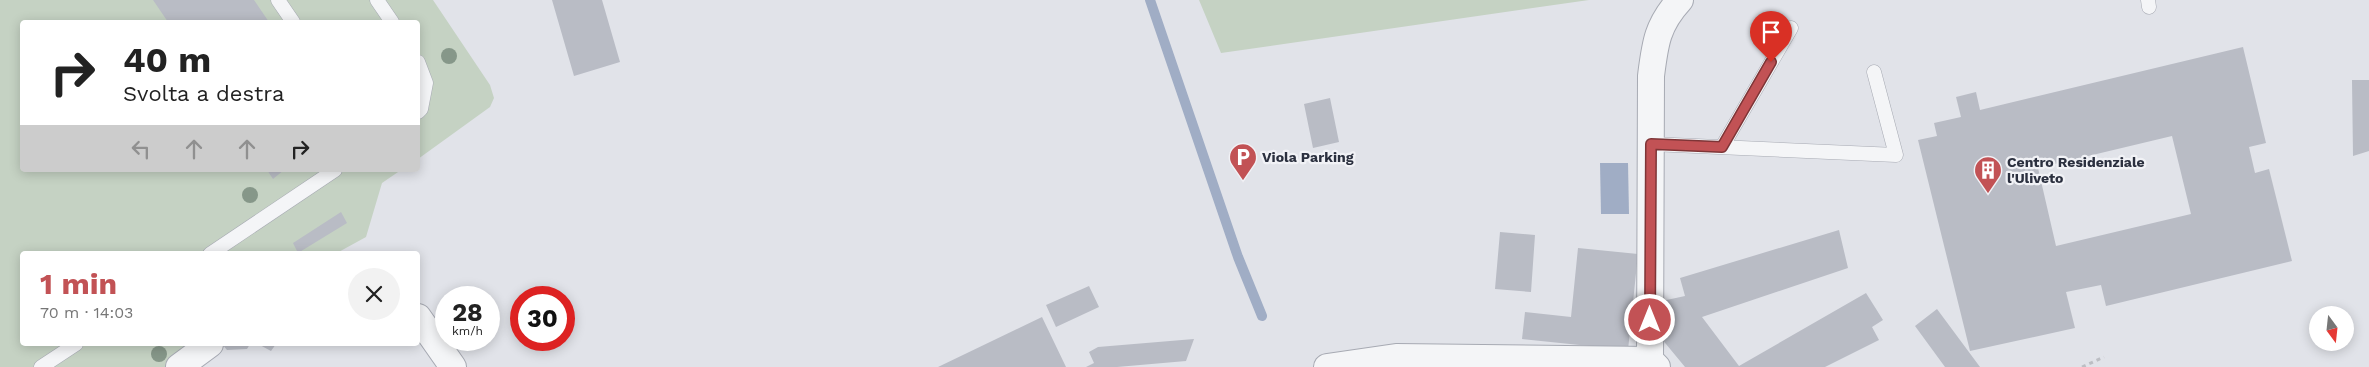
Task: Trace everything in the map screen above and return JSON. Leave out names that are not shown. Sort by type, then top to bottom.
[{"type":"street","points":[[1327,367],[1396,357],[1654,363],[1651,76],[1655,39],[1668,14],[1680,0]]},
{"type":"street","points":[[420,321],[453,367]]},
{"type":"street","points":[[179,367],[207,346]]},
{"type":"lane","points":[[278,0],[292,20]]},
{"type":"lane","points":[[377,0],[391,20]]},
{"type":"lane","points":[[1722,147],[1791,28]]},
{"type":"lane","points":[[420,67],[426,83],[420,110]]},
{"type":"lane","points":[[1651,144],[1896,155],[1874,72]]},
{"type":"lane","points":[[214,251],[332,172]]},
{"type":"lane","points":[[41,367],[73,346]]},
{"type":"path","points":[[2082,367],[2104,357]]},
{"type":"green space","points":[[0,0],[433,0],[490,85],[494,98],[490,107],[420,158],[420,20],[20,20],[20,172],[398,172],[382,183],[366,237],[340,251],[20,251],[20,346],[193,346],[165,367],[0,367]]},
{"type":"green space","points":[[1199,0],[1589,0],[1221,53]]},
{"type":"water","points":[[1600,163],[1628,163],[1629,214],[1601,214]]},
{"type":"building","points":[[153,0],[254,0],[268,20],[167,20]]},
{"type":"building","points":[[552,0],[602,0],[620,62],[574,76]]},
{"type":"building","name":"Centro Residenziale l'Uliveto","points":[[2243,47],[2266,143],[2249,147],[2255,173],[2269,169],[2292,261],[2106,306],[2101,285],[2066,292],[2075,328],[1970,351],[1918,140],[1937,136],[1934,123],[1961,117],[1956,97],[1976,92],[1980,110]],"holes":[[[2172,136],[2191,214],[2056,246],[2038,168]]]},
{"type":"building","points":[[2352,80],[2369,80],[2369,151],[2353,156]]},
{"type":"building","points":[[1330,98],[1339,142],[1313,148],[1304,104]]},
{"type":"building","points":[[268,172],[282,172],[273,179]]},
{"type":"building","points":[[341,212],[347,223],[301,251],[297,251],[293,243]]},
{"type":"building","points":[[1839,230],[1848,268],[1702,317],[1739,366],[1866,293],[1883,320],[1872,327],[1879,340],[1825,367],[1685,367],[1661,338],[1662,301],[1685,296],[1680,278]]},
{"type":"building","points":[[1500,232],[1535,235],[1531,292],[1495,289]]},
{"type":"building","points":[[1578,248],[1638,254],[1628,350],[1522,339],[1525,312],[1571,317]]},
{"type":"building","points":[[1089,286],[1099,307],[1056,327],[1046,305]]},
{"type":"building","points":[[1937,309],[1980,367],[1945,367],[1915,326]]},
{"type":"building","points":[[1042,317],[1066,367],[938,367]]},
{"type":"building","points":[[1194,339],[1186,361],[1117,367],[1086,367],[1094,363],[1089,352],[1098,347]]},
{"type":"building","points":[[224,346],[249,346],[247,349],[227,350]]},
{"type":"building","points":[[262,346],[275,346],[271,351]]},
{"type":"waterway","points":[[1150,0],[1238,257],[1262,316]]},
{"type":"place","name":"Viola Parking","points":[[1243,181]]},
{"type":"place","name":"Centro Residenziale l'Uliveto","points":[[1988,194]]},
{"type":"route","points":[[1650,320],[1651,144],[1722,147],[1771,62]]}]
